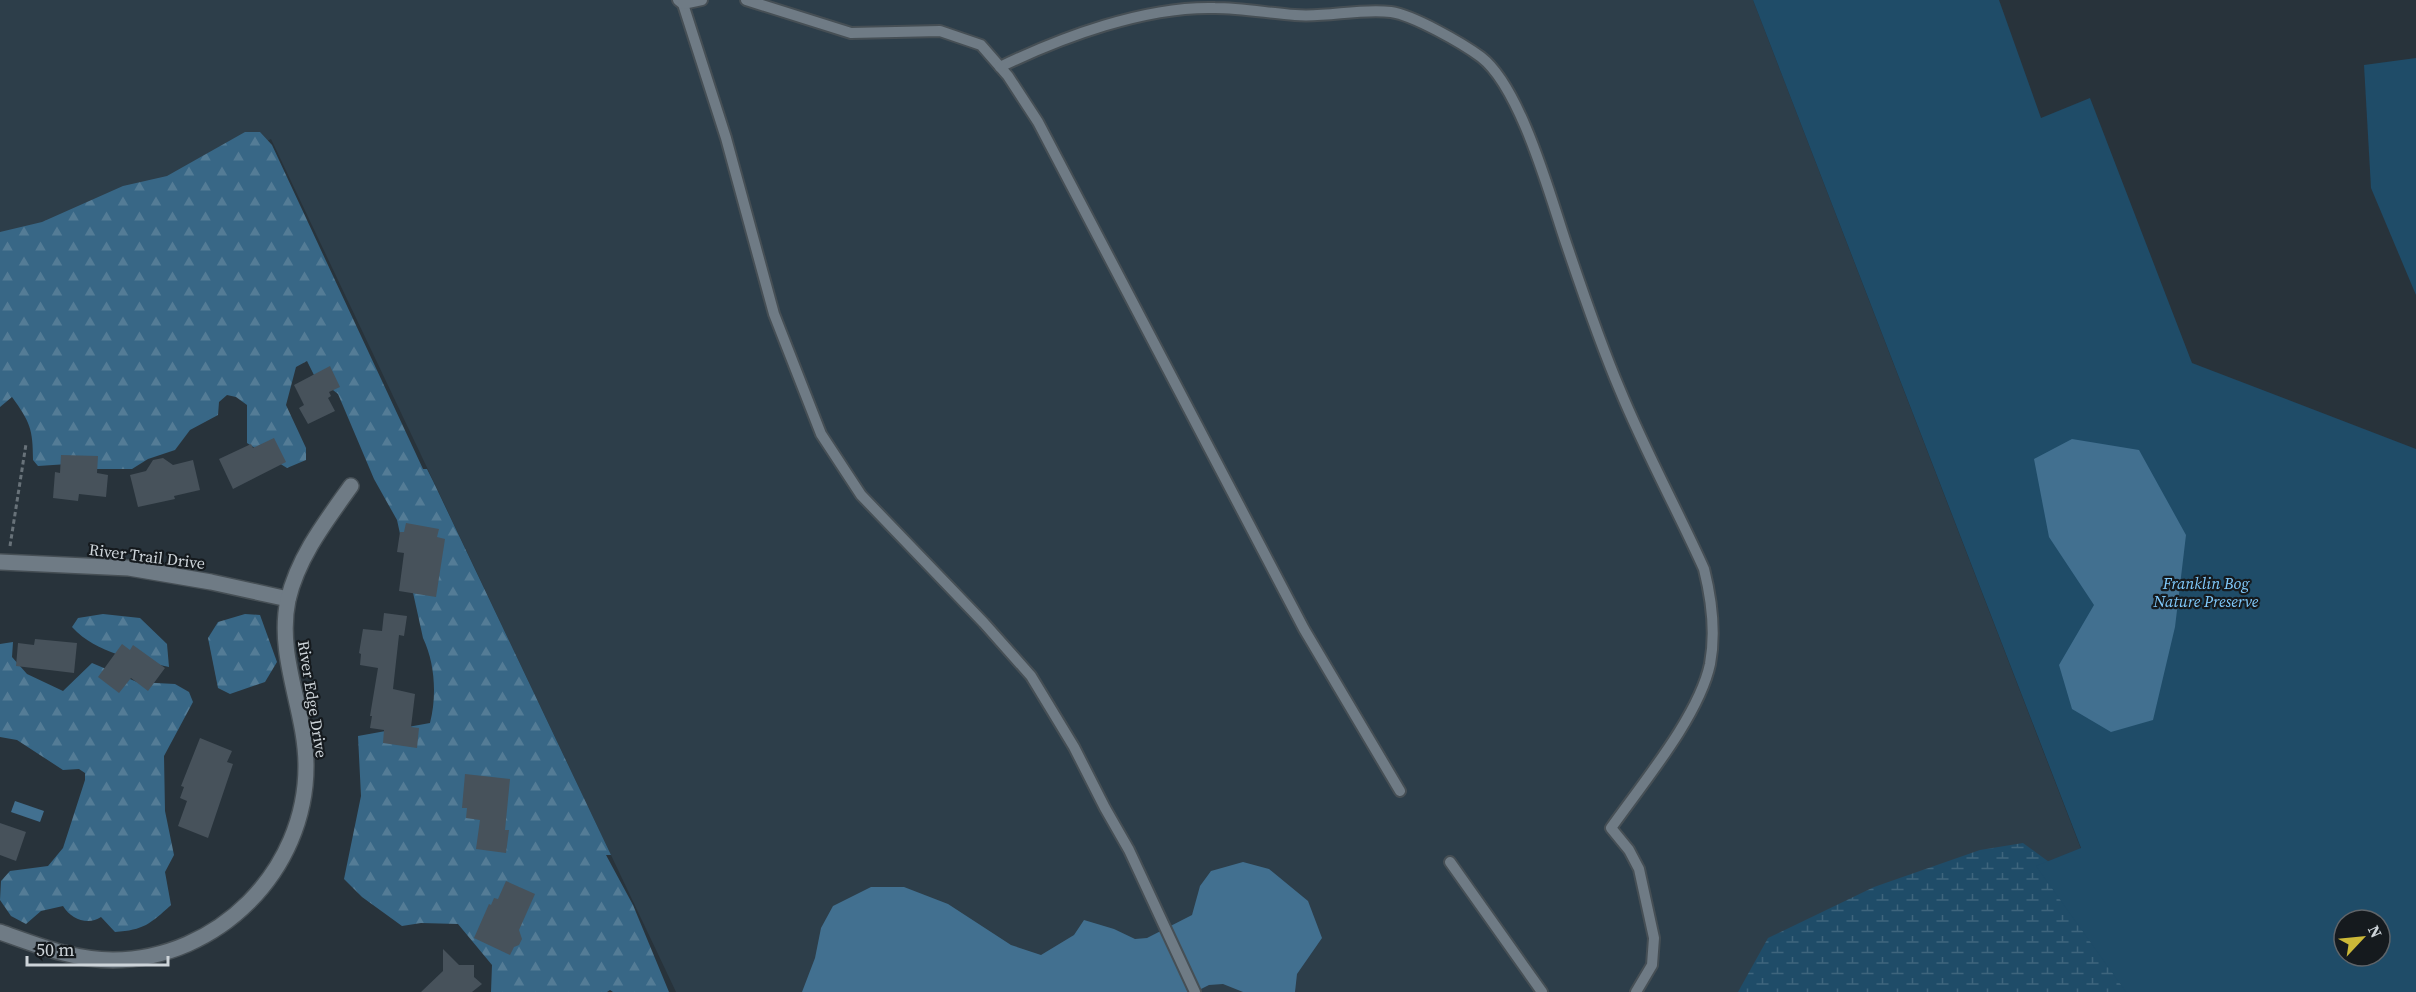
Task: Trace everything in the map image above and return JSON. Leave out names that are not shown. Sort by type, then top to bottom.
[{"type":"street","name":"River Edge Drive","points":[[0,932],[70,956],[92,959],[135,959],[157,955],[199,940],[238,914],[256,896],[275,871],[294,832],[304,792],[306,766],[304,741],[292,689],[285,640],[288,599],[310,546],[351,486]]},
{"type":"street","name":"River Trail Drive","points":[[4,563],[129,568],[211,582],[288,599]]},
{"type":"lane","points":[[702,0],[681,2],[726,138],[774,314],[821,434],[861,495],[984,623],[1031,676],[1074,747],[1129,850],[1195,992]]},
{"type":"lane","points":[[746,0],[851,33],[940,30],[981,45],[1000,67],[1038,122],[1304,629],[1400,791]]},
{"type":"lane","points":[[1000,67],[1042,47],[1097,28],[1168,11],[1214,8],[1313,17],[1347,12],[1392,12],[1444,34],[1482,58],[1501,77],[1547,183],[1587,303],[1620,390],[1704,569],[1710,594],[1714,626],[1710,665],[1698,700],[1611,828],[1629,850],[1639,869],[1654,938],[1652,965],[1636,992]]},
{"type":"lane","points":[[1450,862],[1542,992]]},
{"type":"path","points":[[4,563],[26,444]]},
{"type":"shaded area","points":[[0,0],[1753,0],[2081,849],[1790,992],[676,992],[271,139],[0,265]]},
{"type":"shaded area","points":[[2072,439],[2139,450],[2186,535],[2175,627],[2153,720],[2111,732],[2072,709],[2059,665],[2094,605],[2049,537],[2034,459]]},
{"type":"shaded area","points":[[15,801],[44,811],[40,822],[11,812]]},
{"type":"shaded area","points":[[1243,862],[1269,869],[1308,901],[1322,938],[1297,974],[1295,992],[1243,992],[1223,984],[1209,985],[1195,992],[802,992],[815,958],[821,928],[833,906],[871,887],[904,887],[948,904],[1011,945],[1041,955],[1074,935],[1084,920],[1114,929],[1135,939],[1147,938],[1192,915],[1200,886],[1211,871]]},
{"type":"green space","name":"Franklin Bog Nature Preserve","points":[[1753,0],[1999,0],[2041,118],[2090,98],[2192,363],[2416,449],[2416,992],[2126,992],[2036,866],[2081,848]]},
{"type":"green space","points":[[2416,58],[2416,295],[2371,188],[2364,65]]},
{"type":"green space","points":[[245,132],[260,132],[272,145],[423,469],[427,469],[433,481],[611,855],[606,855],[633,905],[669,992],[613,992],[610,990],[607,992],[491,992],[492,965],[458,924],[421,923],[402,926],[362,897],[344,879],[361,796],[358,736],[430,723],[434,702],[434,680],[397,520],[374,479],[338,394],[314,375],[307,361],[296,367],[286,405],[306,448],[306,460],[287,468],[247,443],[247,405],[236,397],[227,395],[219,402],[218,415],[190,430],[175,450],[148,459],[132,469],[79,469],[68,464],[38,466],[33,460],[31,433],[23,413],[12,397],[0,407],[0,232],[42,222],[123,186],[167,176]]},
{"type":"green space","points":[[103,614],[140,618],[167,644],[169,667],[105,650],[93,644],[72,627],[78,618]]},
{"type":"green space","points":[[245,614],[260,615],[277,662],[265,682],[230,694],[218,688],[208,638],[218,622]]},
{"type":"green space","points":[[13,642],[12,657],[27,674],[63,691],[92,663],[137,682],[175,684],[189,692],[193,702],[164,756],[165,811],[174,855],[165,872],[171,905],[140,928],[115,932],[101,917],[91,921],[80,920],[66,911],[63,906],[41,911],[26,924],[11,916],[0,900],[1,881],[10,871],[48,866],[63,848],[85,780],[85,773],[79,769],[63,770],[17,740],[0,737],[0,644]]},
{"type":"green space","points":[[2023,843],[2075,881],[2151,992],[1738,992],[1768,938],[1874,887],[1980,850]]},
{"type":"building","points":[[330,366],[340,387],[329,392],[331,396],[328,398],[335,411],[308,424],[299,408],[304,405],[294,385]]},
{"type":"building","points":[[274,438],[286,462],[233,489],[219,459],[251,444],[253,448]]},
{"type":"building","points":[[61,455],[98,456],[97,473],[108,475],[106,497],[79,494],[78,501],[53,498],[55,472],[60,473]]},
{"type":"building","points":[[163,458],[173,465],[193,460],[200,490],[174,496],[175,499],[138,507],[130,475],[146,471],[153,460]]},
{"type":"building","points":[[406,523],[439,529],[437,537],[445,539],[436,597],[399,591],[404,553],[397,552],[400,532],[404,532]]},
{"type":"building","points":[[384,613],[407,616],[404,636],[399,635],[393,689],[415,694],[411,727],[419,728],[417,748],[383,743],[384,730],[370,728],[378,668],[360,665],[361,654],[359,653],[363,629],[382,631]]},
{"type":"building","points":[[35,639],[77,643],[74,673],[16,666],[18,643],[34,645]]},
{"type":"building","points":[[122,644],[130,650],[133,645],[165,668],[148,691],[131,678],[119,693],[98,677]]},
{"type":"building","points":[[200,738],[232,751],[227,762],[233,764],[208,838],[178,826],[187,801],[180,798],[184,787],[181,786]]},
{"type":"building","points":[[465,774],[510,779],[505,830],[509,830],[506,853],[476,849],[480,820],[466,818],[467,808],[462,808]]},
{"type":"building","points":[[0,823],[26,832],[16,861],[0,855]]},
{"type":"building","points":[[506,881],[535,894],[519,930],[522,939],[510,955],[474,938],[489,904],[491,905],[494,898],[498,899]]},
{"type":"building","points":[[443,949],[459,965],[474,965],[474,977],[482,984],[472,992],[421,992],[443,971]]}]
